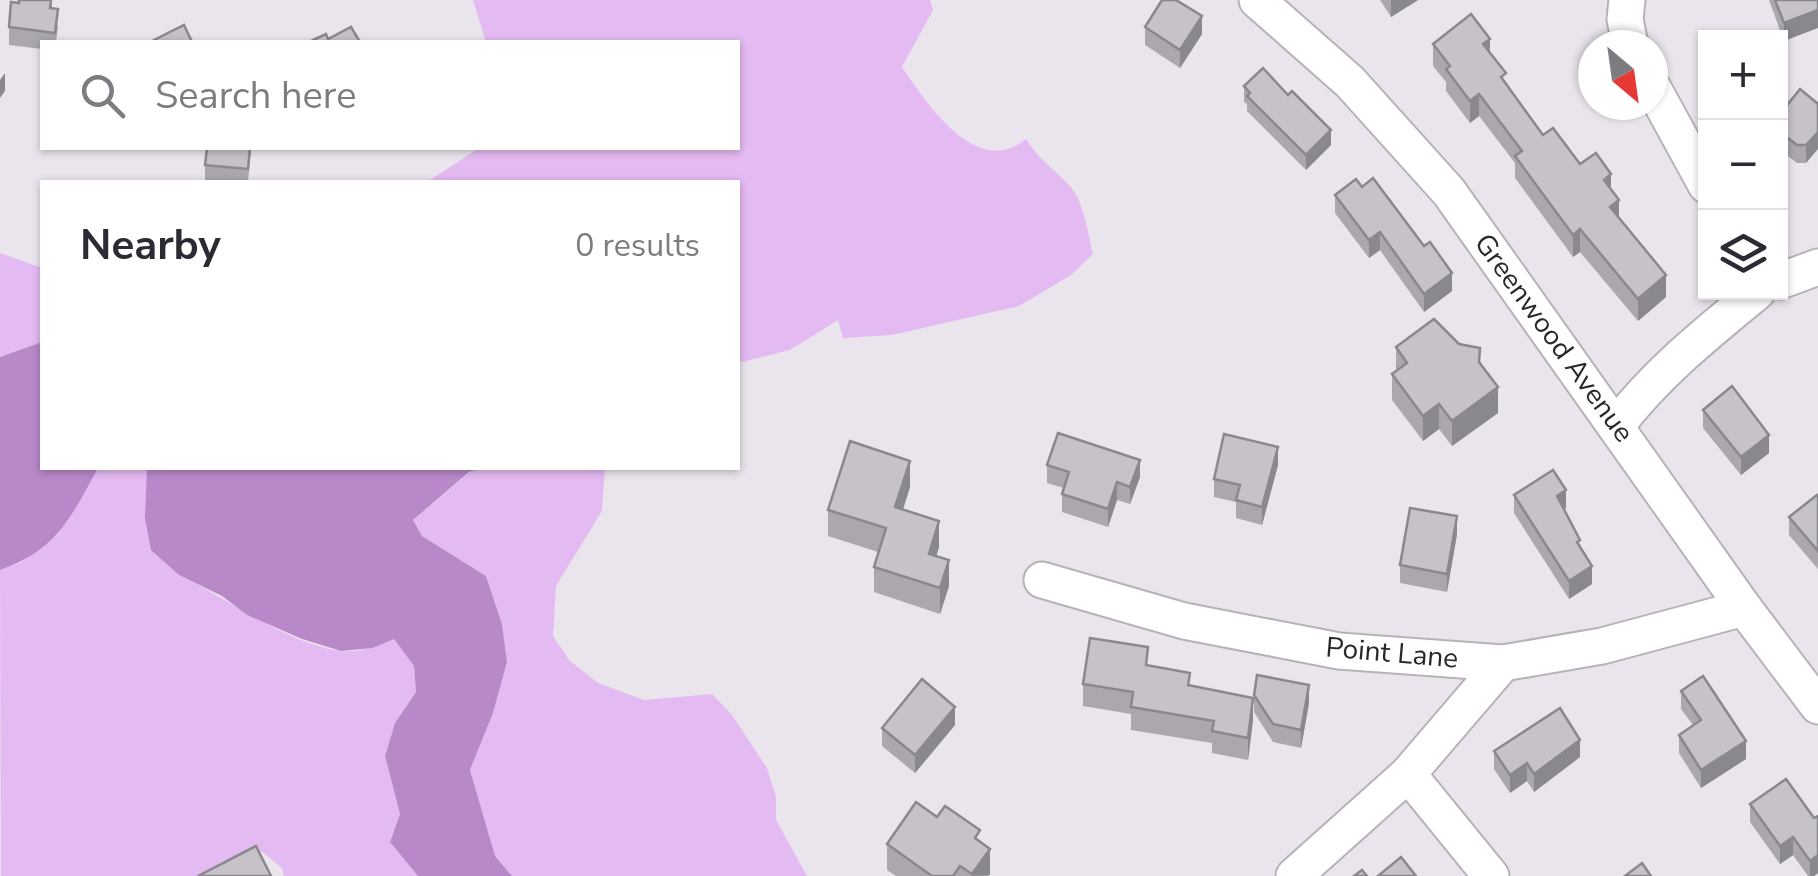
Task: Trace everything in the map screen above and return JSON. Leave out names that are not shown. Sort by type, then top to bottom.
[{"type":"street","name":"Greenwood Avenue","points":[[1257,0],[1350,82],[1449,192],[1818,706]]},
{"type":"street","points":[[1627,0],[1627,30]]},
{"type":"street","points":[[1668,116],[1698,171]]},
{"type":"street","points":[[1788,278],[1818,267]]},
{"type":"street","points":[[1617,425],[1688,348],[1748,300]]},
{"type":"street","name":"Point Lane","points":[[1042,580],[1184,621],[1339,650],[1503,663],[1602,646],[1744,608]]},
{"type":"street","points":[[1294,876],[1408,774],[1503,663]]},
{"type":"street","points":[[1408,774],[1491,876]]},
{"type":"shaded area","points":[[473,0],[930,0],[933,10],[902,67],[939,116],[971,143],[989,150],[1007,149],[1026,139],[1075,193],[1093,254],[1071,275],[1019,306],[892,335],[843,338],[838,320],[790,350],[740,362],[740,180],[430,180],[476,150],[740,150],[740,40],[485,40]]},
{"type":"shaded area","points":[[0,253],[40,267],[40,343],[0,357]]},
{"type":"shaded area","points":[[40,343],[40,470],[97,470],[70,517],[49,542],[36,553],[0,570],[0,357]]},
{"type":"shaded area","points":[[97,470],[148,470],[179,575],[279,630],[321,647],[355,651],[394,638],[414,666],[416,692],[395,723],[385,756],[400,814],[390,841],[418,876],[284,876],[282,868],[261,851],[207,876],[1,876],[0,570],[22,562],[81,499]]},
{"type":"shaded area","points":[[147,470],[476,470],[413,520],[422,536],[486,576],[502,624],[507,662],[493,713],[470,770],[495,856],[512,876],[418,876],[390,842],[400,814],[385,756],[395,723],[416,692],[414,666],[394,639],[372,648],[341,651],[247,615],[222,596],[179,575],[151,550],[145,518]]},
{"type":"shaded area","points":[[605,470],[602,511],[556,586],[553,636],[569,660],[598,683],[644,700],[712,694],[732,715],[767,768],[776,797],[776,820],[807,876],[512,876],[495,856],[470,770],[493,713],[507,662],[502,624],[486,576],[422,536],[413,520],[470,472]]},
{"type":"building","points":[[51,0],[50,8],[58,9],[55,33],[9,27],[11,2]]},
{"type":"building","points":[[1162,0],[1176,0],[1202,16],[1180,50],[1145,27]]},
{"type":"building","points":[[1775,0],[1818,0],[1818,10],[1784,23]]},
{"type":"building","points":[[1471,14],[1490,39],[1483,44],[1506,73],[1501,77],[1543,135],[1553,128],[1580,164],[1596,153],[1611,174],[1604,180],[1619,200],[1610,207],[1666,275],[1638,299],[1580,229],[1573,235],[1515,156],[1522,151],[1479,94],[1470,101],[1446,69],[1450,66],[1433,44]]},
{"type":"building","points":[[184,25],[191,40],[154,40]]},
{"type":"building","points":[[351,27],[359,40],[313,40],[326,34],[328,39]]},
{"type":"building","points":[[1263,68],[1288,95],[1292,91],[1331,130],[1306,155],[1247,96],[1250,93],[1244,86]]},
{"type":"building","points":[[1800,89],[1818,104],[1818,132],[1806,145],[1797,145],[1788,138],[1788,104]]},
{"type":"building","points":[[207,150],[250,150],[248,169],[205,165]]},
{"type":"building","points":[[1373,178],[1424,246],[1430,242],[1452,273],[1424,294],[1380,232],[1369,240],[1335,195],[1356,179],[1362,187]]},
{"type":"building","points":[[1434,319],[1459,344],[1480,348],[1479,362],[1498,387],[1452,421],[1439,404],[1423,416],[1392,374],[1407,363],[1396,347]]},
{"type":"building","points":[[1732,386],[1769,435],[1741,457],[1703,410]]},
{"type":"building","points":[[1058,433],[1140,460],[1130,487],[1117,482],[1108,509],[1062,494],[1069,472],[1047,465]]},
{"type":"building","points":[[1224,434],[1278,447],[1262,507],[1236,500],[1240,485],[1214,479]]},
{"type":"building","points":[[850,441],[910,461],[895,507],[939,521],[929,554],[949,560],[940,588],[874,567],[886,528],[828,510]]},
{"type":"building","points":[[1553,470],[1566,490],[1557,496],[1592,566],[1569,581],[1514,495]]},
{"type":"building","points":[[1818,496],[1818,551],[1789,517]]},
{"type":"building","points":[[1410,508],[1457,516],[1447,574],[1400,565]]},
{"type":"building","points":[[1090,638],[1148,647],[1146,665],[1190,673],[1188,685],[1253,698],[1248,738],[1212,731],[1214,721],[1131,707],[1133,692],[1083,684]]},
{"type":"building","points":[[1257,675],[1309,685],[1301,730],[1273,724],[1254,695]]},
{"type":"building","points":[[1703,676],[1746,741],[1701,770],[1679,735],[1701,720],[1681,691]]},
{"type":"building","points":[[922,679],[955,707],[915,755],[882,728]]},
{"type":"building","points":[[1560,708],[1580,740],[1534,774],[1527,763],[1510,775],[1494,751]]},
{"type":"building","points":[[1786,779],[1814,818],[1818,816],[1818,855],[1810,861],[1793,837],[1780,846],[1750,804]]},
{"type":"building","points":[[916,802],[937,817],[945,806],[980,830],[975,838],[990,849],[972,874],[960,866],[953,876],[932,876],[887,844]]},
{"type":"building","points":[[256,846],[271,876],[198,876]]},
{"type":"building","points":[[1401,857],[1416,876],[1378,876]]},
{"type":"building","points":[[1642,863],[1651,876],[1625,876]]}]
